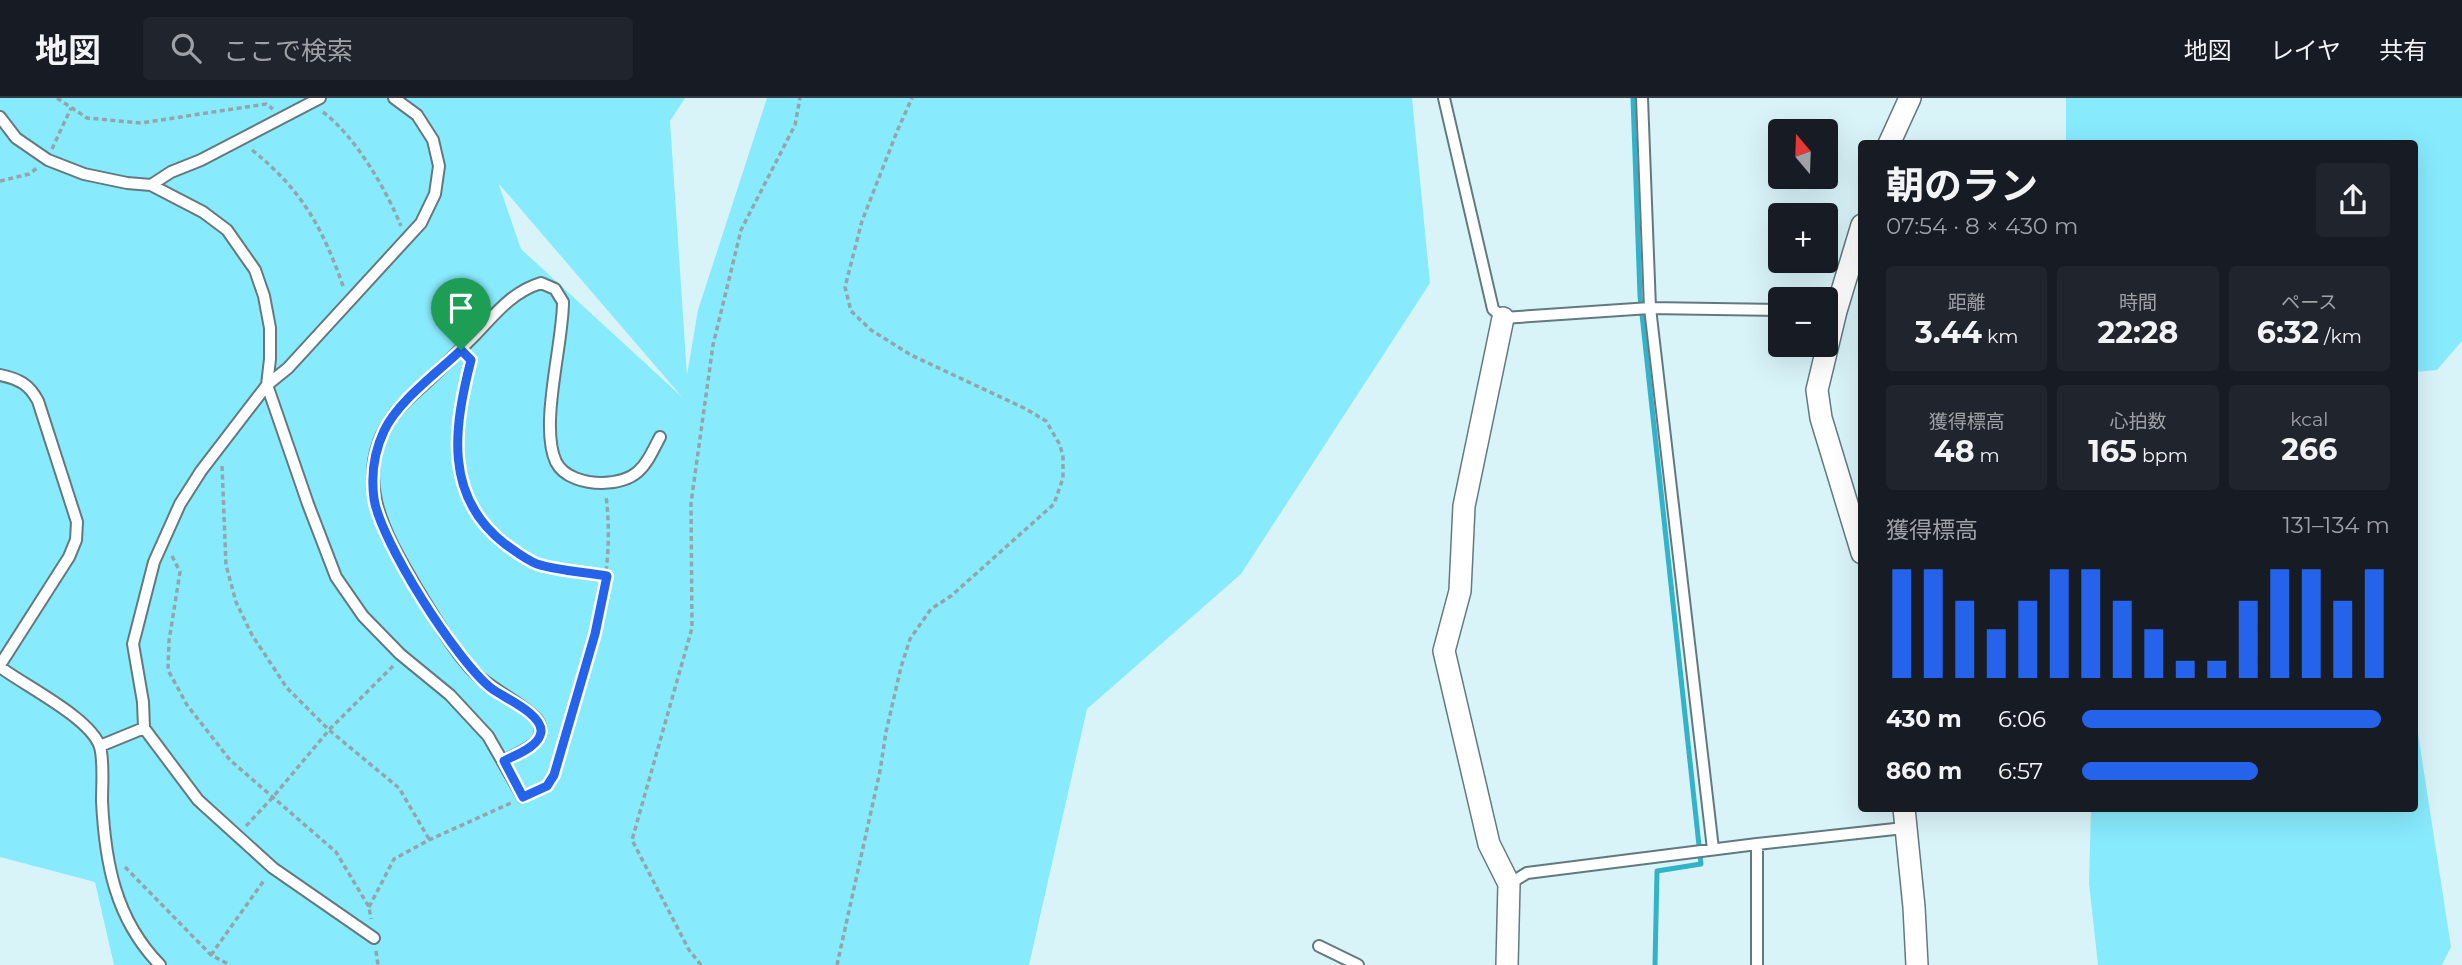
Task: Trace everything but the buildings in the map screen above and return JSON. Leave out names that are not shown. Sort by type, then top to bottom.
[{"type":"street","points":[[1891,140],[1910,98]]},
{"type":"street","points":[[1838,292],[1858,236]]},
{"type":"street","points":[[1503,318],[1464,506],[1460,591],[1444,651],[1489,844],[1509,884],[1507,965]]},
{"type":"street","points":[[1823,357],[1817,390],[1821,418],[1858,540]]},
{"type":"street","points":[[1904,818],[1914,907],[1917,965]]},
{"type":"lane","points":[[374,938],[273,867],[198,800],[144,728],[134,644],[154,562],[163,538],[201,471],[267,385],[288,368],[421,223],[435,194],[439,166],[433,140],[417,115],[394,98]]},
{"type":"lane","points":[[1444,98],[1493,309],[1503,318],[1650,308],[1768,310]]},
{"type":"lane","points":[[1642,98],[1650,308],[1713,849]]},
{"type":"lane","points":[[151,185],[171,172],[201,160],[315,100]]},
{"type":"lane","points":[[0,117],[16,138],[48,160],[84,174],[151,185],[203,212],[227,230],[255,270],[270,328],[267,385],[308,504],[337,577],[363,615],[400,654],[450,695],[488,736],[523,797]]},
{"type":"lane","points":[[504,761],[536,743],[541,733],[539,722],[474,673],[431,613],[382,524],[372,479],[375,455],[384,430],[397,411],[461,350],[504,303],[526,288],[541,283],[555,289],[563,302],[550,424],[550,444],[557,465],[574,479],[598,483],[634,477],[645,467],[660,436]]},
{"type":"lane","points":[[0,375],[18,379],[32,388],[77,522],[76,540],[69,557],[0,666],[80,720],[100,746],[104,846],[111,878],[123,908],[150,955],[160,965]]},
{"type":"lane","points":[[100,746],[144,728]]},
{"type":"lane","points":[[1509,884],[1527,873],[1757,844],[1904,818]]},
{"type":"lane","points":[[1757,844],[1757,965]]},
{"type":"lane","points":[[1319,946],[1358,965]]},
{"type":"path","points":[[57,98],[87,118],[141,123],[266,104],[284,115]]},
{"type":"path","points":[[701,965],[689,950],[632,840],[692,628],[691,503],[713,345],[741,230],[795,125],[800,98]]},
{"type":"path","points":[[837,965],[880,771],[886,732],[901,667],[911,639],[932,609],[951,596],[1054,504],[1063,478],[1060,445],[1046,421],[911,355],[872,330],[851,311],[845,287],[862,221],[912,98]]},
{"type":"path","points":[[315,100],[350,140],[391,201],[406,239]]},
{"type":"path","points":[[55,141],[71,108]]},
{"type":"path","points":[[239,140],[274,167],[299,194],[334,260],[348,302]]},
{"type":"path","points":[[0,181],[29,174],[48,160]]},
{"type":"path","points":[[461,350],[471,360],[459,412],[459,470],[465,495],[477,516],[493,534],[537,564],[607,576]]},
{"type":"path","points":[[222,446],[226,565],[236,602],[252,635],[287,688],[329,730],[399,788],[429,840]]},
{"type":"path","points":[[523,797],[547,786],[554,775],[595,634],[607,576],[610,542],[608,509]]},
{"type":"path","points":[[163,538],[180,572],[169,641],[168,670],[187,705],[230,760],[336,852],[369,907],[394,859],[496,810]]},
{"type":"path","points":[[251,822],[329,730],[386,675]]},
{"type":"path","points":[[104,846],[211,955],[230,965]]},
{"type":"path","points":[[211,955],[273,867]]},
{"type":"path","points":[[378,959],[378,965]]},
{"type":"shaded area","points":[[0,98],[685,98],[670,121],[687,375],[698,310],[767,98],[1412,98],[1430,283],[1241,574],[1087,709],[1029,965],[114,965],[95,882],[0,857]],"holes":[[[500,185],[682,397],[521,249]]]},
{"type":"shaded area","points":[[2066,98],[2462,98],[2462,341],[2437,370],[2418,372],[2418,140],[2066,140]]},
{"type":"shaded area","points":[[2418,733],[2451,947],[2442,965],[2098,965],[2089,883],[2091,812],[2418,812]]},
{"type":"waterway","points":[[1633,98],[1640,296],[1701,864],[1657,871],[1655,965]]},
{"type":"route","points":[[461,350],[471,360],[459,412],[459,470],[465,495],[477,516],[493,534],[537,564],[607,576],[595,634],[554,775],[547,786],[523,797],[504,761],[536,743],[541,733],[539,722],[474,673],[431,613],[401,562],[382,524],[375,501],[372,479],[375,455],[384,430],[397,411],[461,350]]}]
